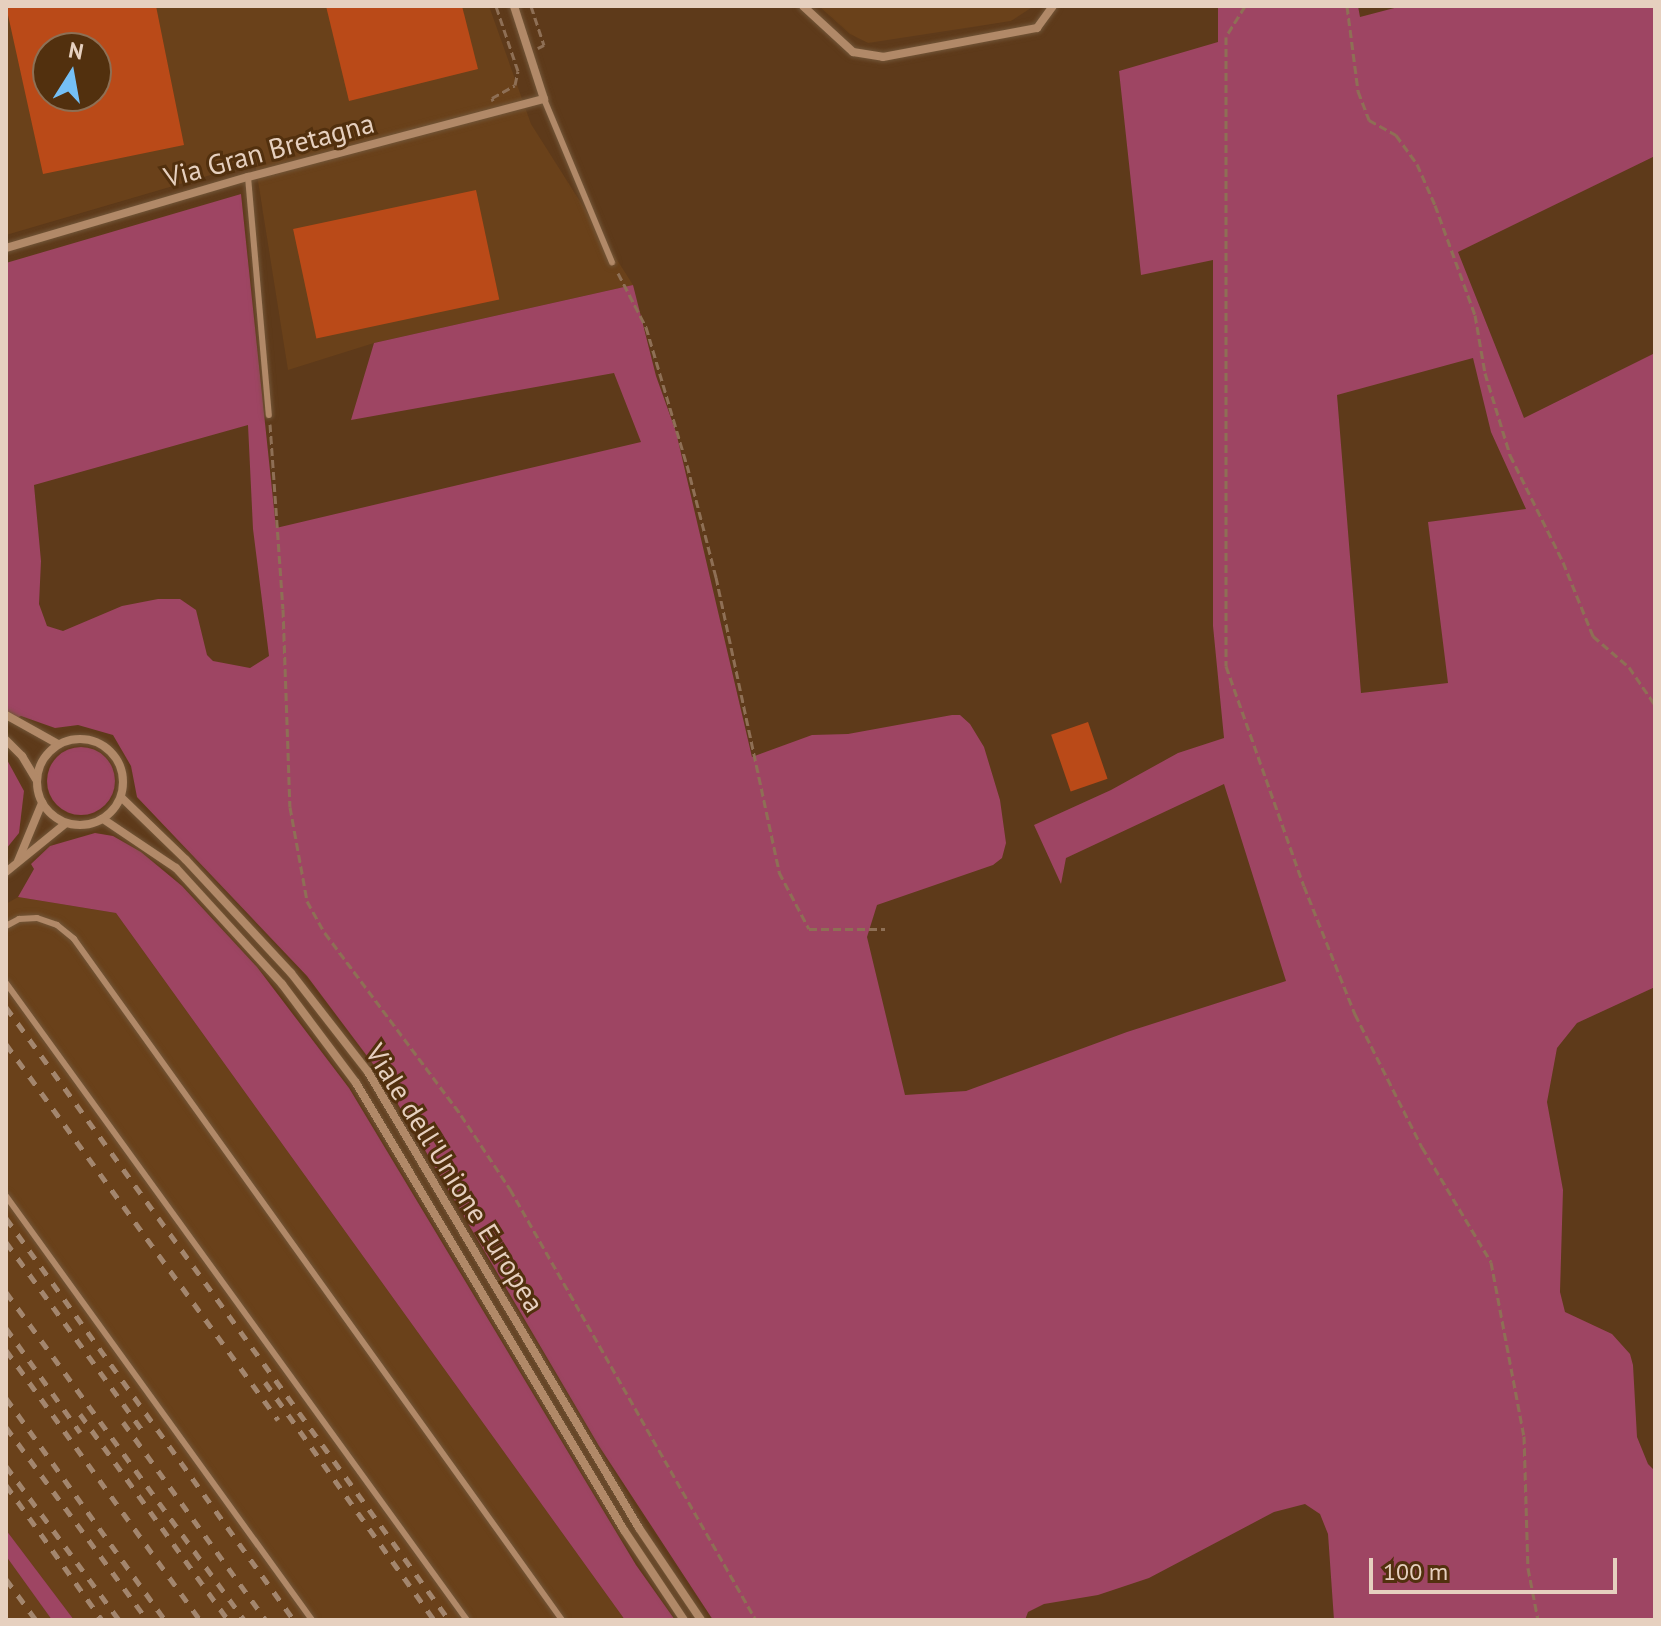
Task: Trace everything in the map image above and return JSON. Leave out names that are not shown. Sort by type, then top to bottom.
[{"type":"street","points":[[514,6],[544,99]]},
{"type":"street","points":[[803,6],[853,52],[883,57],[1037,28],[1053,6]]},
{"type":"street","name":"Via Gran Bretagna","points":[[6,248],[248,177],[544,99]]},
{"type":"street","points":[[6,715],[58,744]]},
{"type":"street","points":[[6,740],[22,756],[36,779],[42,803],[66,823],[79,825],[103,819],[122,798],[121,768],[114,754],[88,739],[58,744],[43,759],[36,779]]},
{"type":"street","name":"Viale dell'Unione Europea","points":[[122,798],[186,860],[291,973],[368,1072],[639,1528],[701,1620]]},
{"type":"street","points":[[16,863],[42,803]]},
{"type":"street","name":"Viale dell'Unione Europea","points":[[103,819],[176,868],[282,984],[356,1083],[624,1530],[684,1620]]},
{"type":"street","points":[[6,872],[66,823]]},
{"type":"lane","points":[[544,99],[612,262]]},
{"type":"lane","points":[[248,177],[269,415]]},
{"type":"lane","points":[[8,925],[27,918],[47,921],[74,939],[562,1620]]},
{"type":"lane","points":[[6,983],[467,1620]]},
{"type":"lane","points":[[6,1196],[312,1620]]},
{"type":"path","points":[[495,111],[492,98],[515,85],[518,71],[496,6]]},
{"type":"path","points":[[531,6],[544,45]]},
{"type":"path","points":[[1245,6],[1226,37],[1226,666],[1304,886],[1355,1014],[1422,1147],[1491,1262],[1524,1436],[1528,1568],[1538,1620]]},
{"type":"path","points":[[1347,6],[1358,91],[1369,120],[1396,135],[1417,164],[1435,205],[1475,315],[1485,373],[1510,455],[1563,562],[1593,636],[1629,667],[1655,705]]},
{"type":"path","points":[[612,262],[646,327],[687,465],[743,697],[779,872],[809,929],[885,929]]},
{"type":"path","points":[[269,415],[283,609],[290,807],[307,901],[325,933],[461,1115],[510,1189],[756,1620]]},
{"type":"shaded area","points":[[6,6],[489,6],[531,124],[633,285],[374,343],[288,370],[255,162],[6,235]]},
{"type":"shaded area","points":[[819,6],[1034,6],[1011,21],[868,43],[850,34]]},
{"type":"shaded area","points":[[1218,6],[1358,6],[1360,17],[1402,6],[1655,6],[1655,156],[1458,252],[1524,418],[1655,353],[1655,987],[1577,1023],[1557,1048],[1547,1102],[1563,1190],[1560,1292],[1565,1312],[1612,1334],[1630,1354],[1633,1365],[1637,1437],[1648,1464],[1655,1471],[1655,1620],[1334,1620],[1328,1534],[1320,1514],[1305,1504],[1274,1512],[1149,1578],[1098,1595],[1044,1604],[1028,1612],[1025,1620],[713,1620],[599,1446],[379,1072],[307,976],[137,797],[131,766],[113,735],[78,725],[55,728],[21,716],[6,722],[6,263],[241,194],[276,528],[641,442],[614,373],[351,420],[374,343],[633,285],[656,376],[676,432],[752,757],[812,735],[848,734],[952,715],[960,715],[970,724],[984,747],[1000,800],[1006,843],[1002,858],[993,865],[877,905],[867,937],[905,1095],[966,1091],[1127,1032],[1286,981],[1224,784],[1066,858],[1061,884],[1034,825],[1111,790],[1178,753],[1224,738],[1213,626],[1213,260],[1141,275],[1119,71],[1218,42]],"holes":[[[1473,358],[1491,432],[1526,509],[1428,522],[1448,683],[1361,693],[1337,395]],[[248,425],[253,529],[269,656],[250,668],[213,661],[207,655],[196,610],[180,599],[158,599],[122,606],[63,631],[47,626],[39,604],[41,561],[34,485]]]},
{"type":"shaded area","points":[[81,747],[105,757],[115,781],[105,805],[81,815],[57,805],[47,781],[57,757]]},
{"type":"shaded area","points":[[6,758],[24,791],[19,833],[6,849]]},
{"type":"shaded area","points":[[95,833],[113,836],[141,852],[182,886],[257,967],[349,1088],[636,1565],[675,1620],[625,1620],[116,913],[18,897],[34,869],[31,864],[50,846]]},
{"type":"shaded area","points":[[18,897],[116,913],[625,1620],[74,1620],[6,1530],[6,904]]},
{"type":"shaded area","points":[[6,1530],[74,1620],[52,1620],[6,1556]]},
{"type":"shaded area","points":[[6,1556],[52,1620],[6,1620]]},
{"type":"building","points":[[6,6],[156,6],[184,145],[43,174]]},
{"type":"building","points":[[326,6],[462,6],[478,69],[349,101]]},
{"type":"building","points":[[476,190],[499,300],[316,338],[293,229]]},
{"type":"building","points":[[1088,722],[1108,779],[1071,791],[1051,735]]},
{"type":"railway","points":[[6,1007],[449,1620]]},
{"type":"railway","points":[[6,1044],[278,1420]]},
{"type":"railway","points":[[6,1218],[294,1620]]},
{"type":"railway","points":[[6,1242],[142,1430]]},
{"type":"railway","points":[[6,1292],[244,1620]]},
{"type":"railway","points":[[6,1328],[80,1432]]},
{"type":"railway","points":[[6,1350],[200,1620]]},
{"type":"railway","points":[[265,1382],[434,1620]]},
{"type":"railway","points":[[6,1398],[165,1620]]},
{"type":"railway","points":[[80,1414],[228,1620]]},
{"type":"railway","points":[[123,1422],[266,1620]]},
{"type":"railway","points":[[6,1427],[147,1620]]},
{"type":"railway","points":[[6,1466],[119,1620]]},
{"type":"railway","points":[[6,1485],[102,1620]]},
{"type":"railway","points":[[6,1579],[36,1620]]}]
